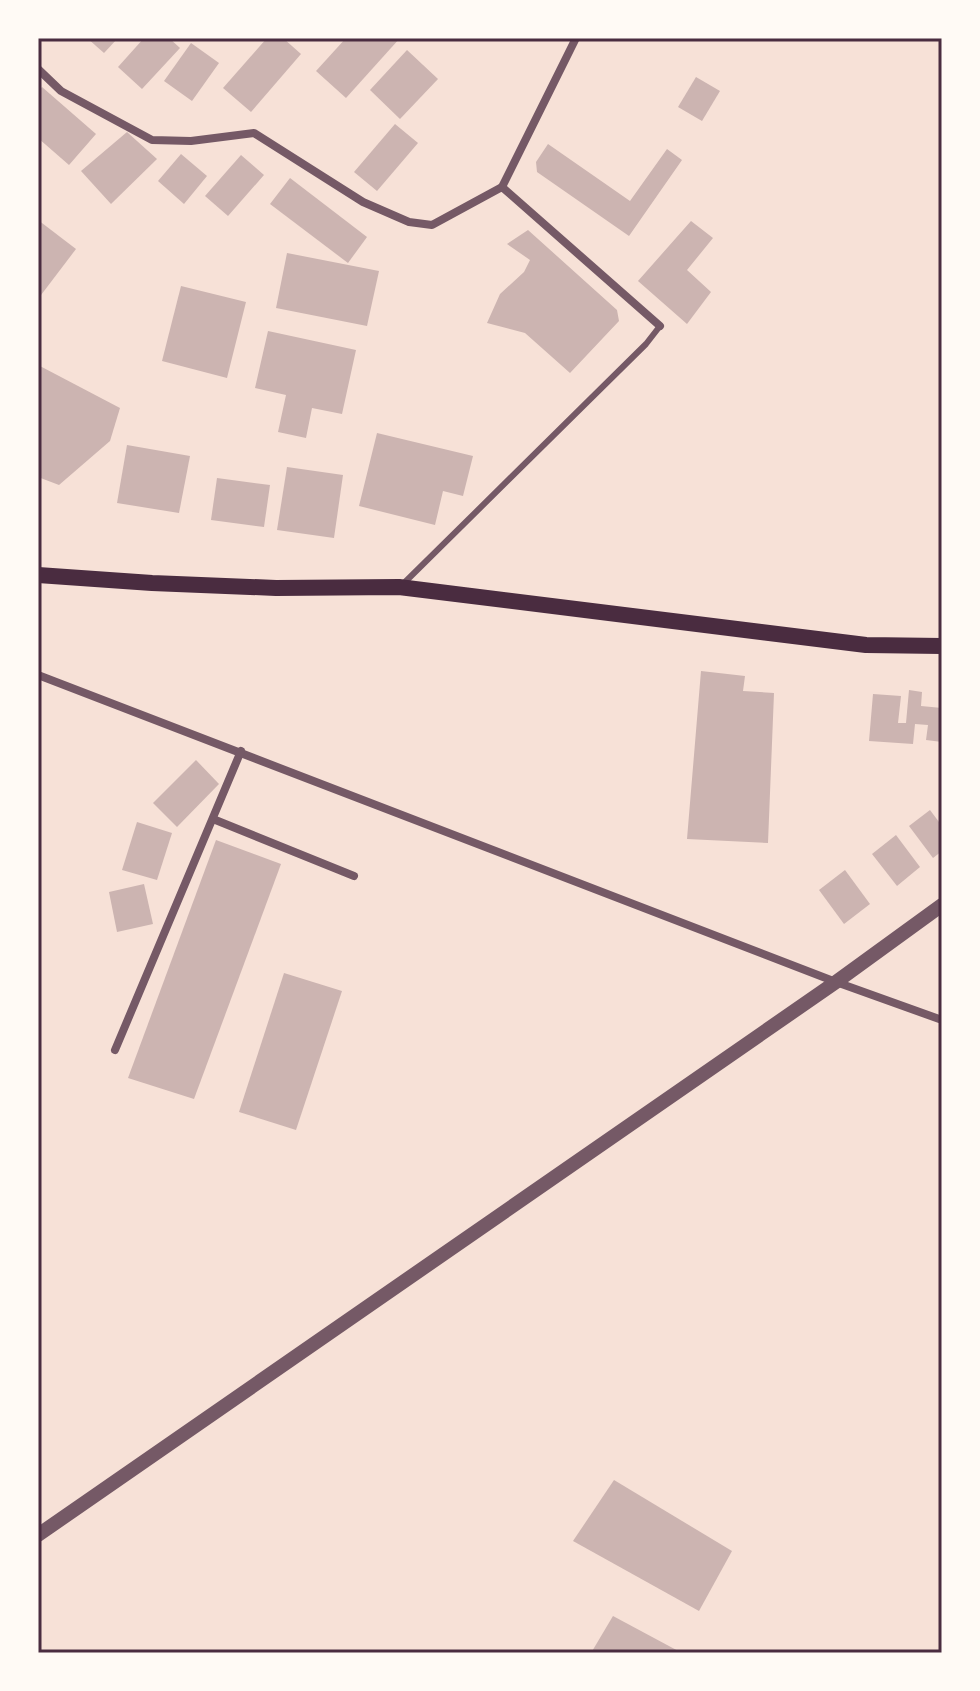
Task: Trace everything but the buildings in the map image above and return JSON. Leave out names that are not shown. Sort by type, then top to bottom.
[{"type":"main road","points":[[38,575],[261,587],[399,587],[866,645],[942,646]]},
{"type":"street","points":[[38,69],[61,91],[152,140],[191,141],[254,133],[363,202],[409,222],[432,225],[502,187],[576,38]]},
{"type":"street","points":[[502,187],[660,326]]},
{"type":"street","points":[[38,675],[942,1020]]},
{"type":"street","points":[[115,1050],[241,751]]},
{"type":"street","points":[[213,819],[354,876]]},
{"type":"street","points":[[38,1535],[836,982],[942,905]]},
{"type":"lane","points":[[399,587],[646,344],[660,326]]}]
